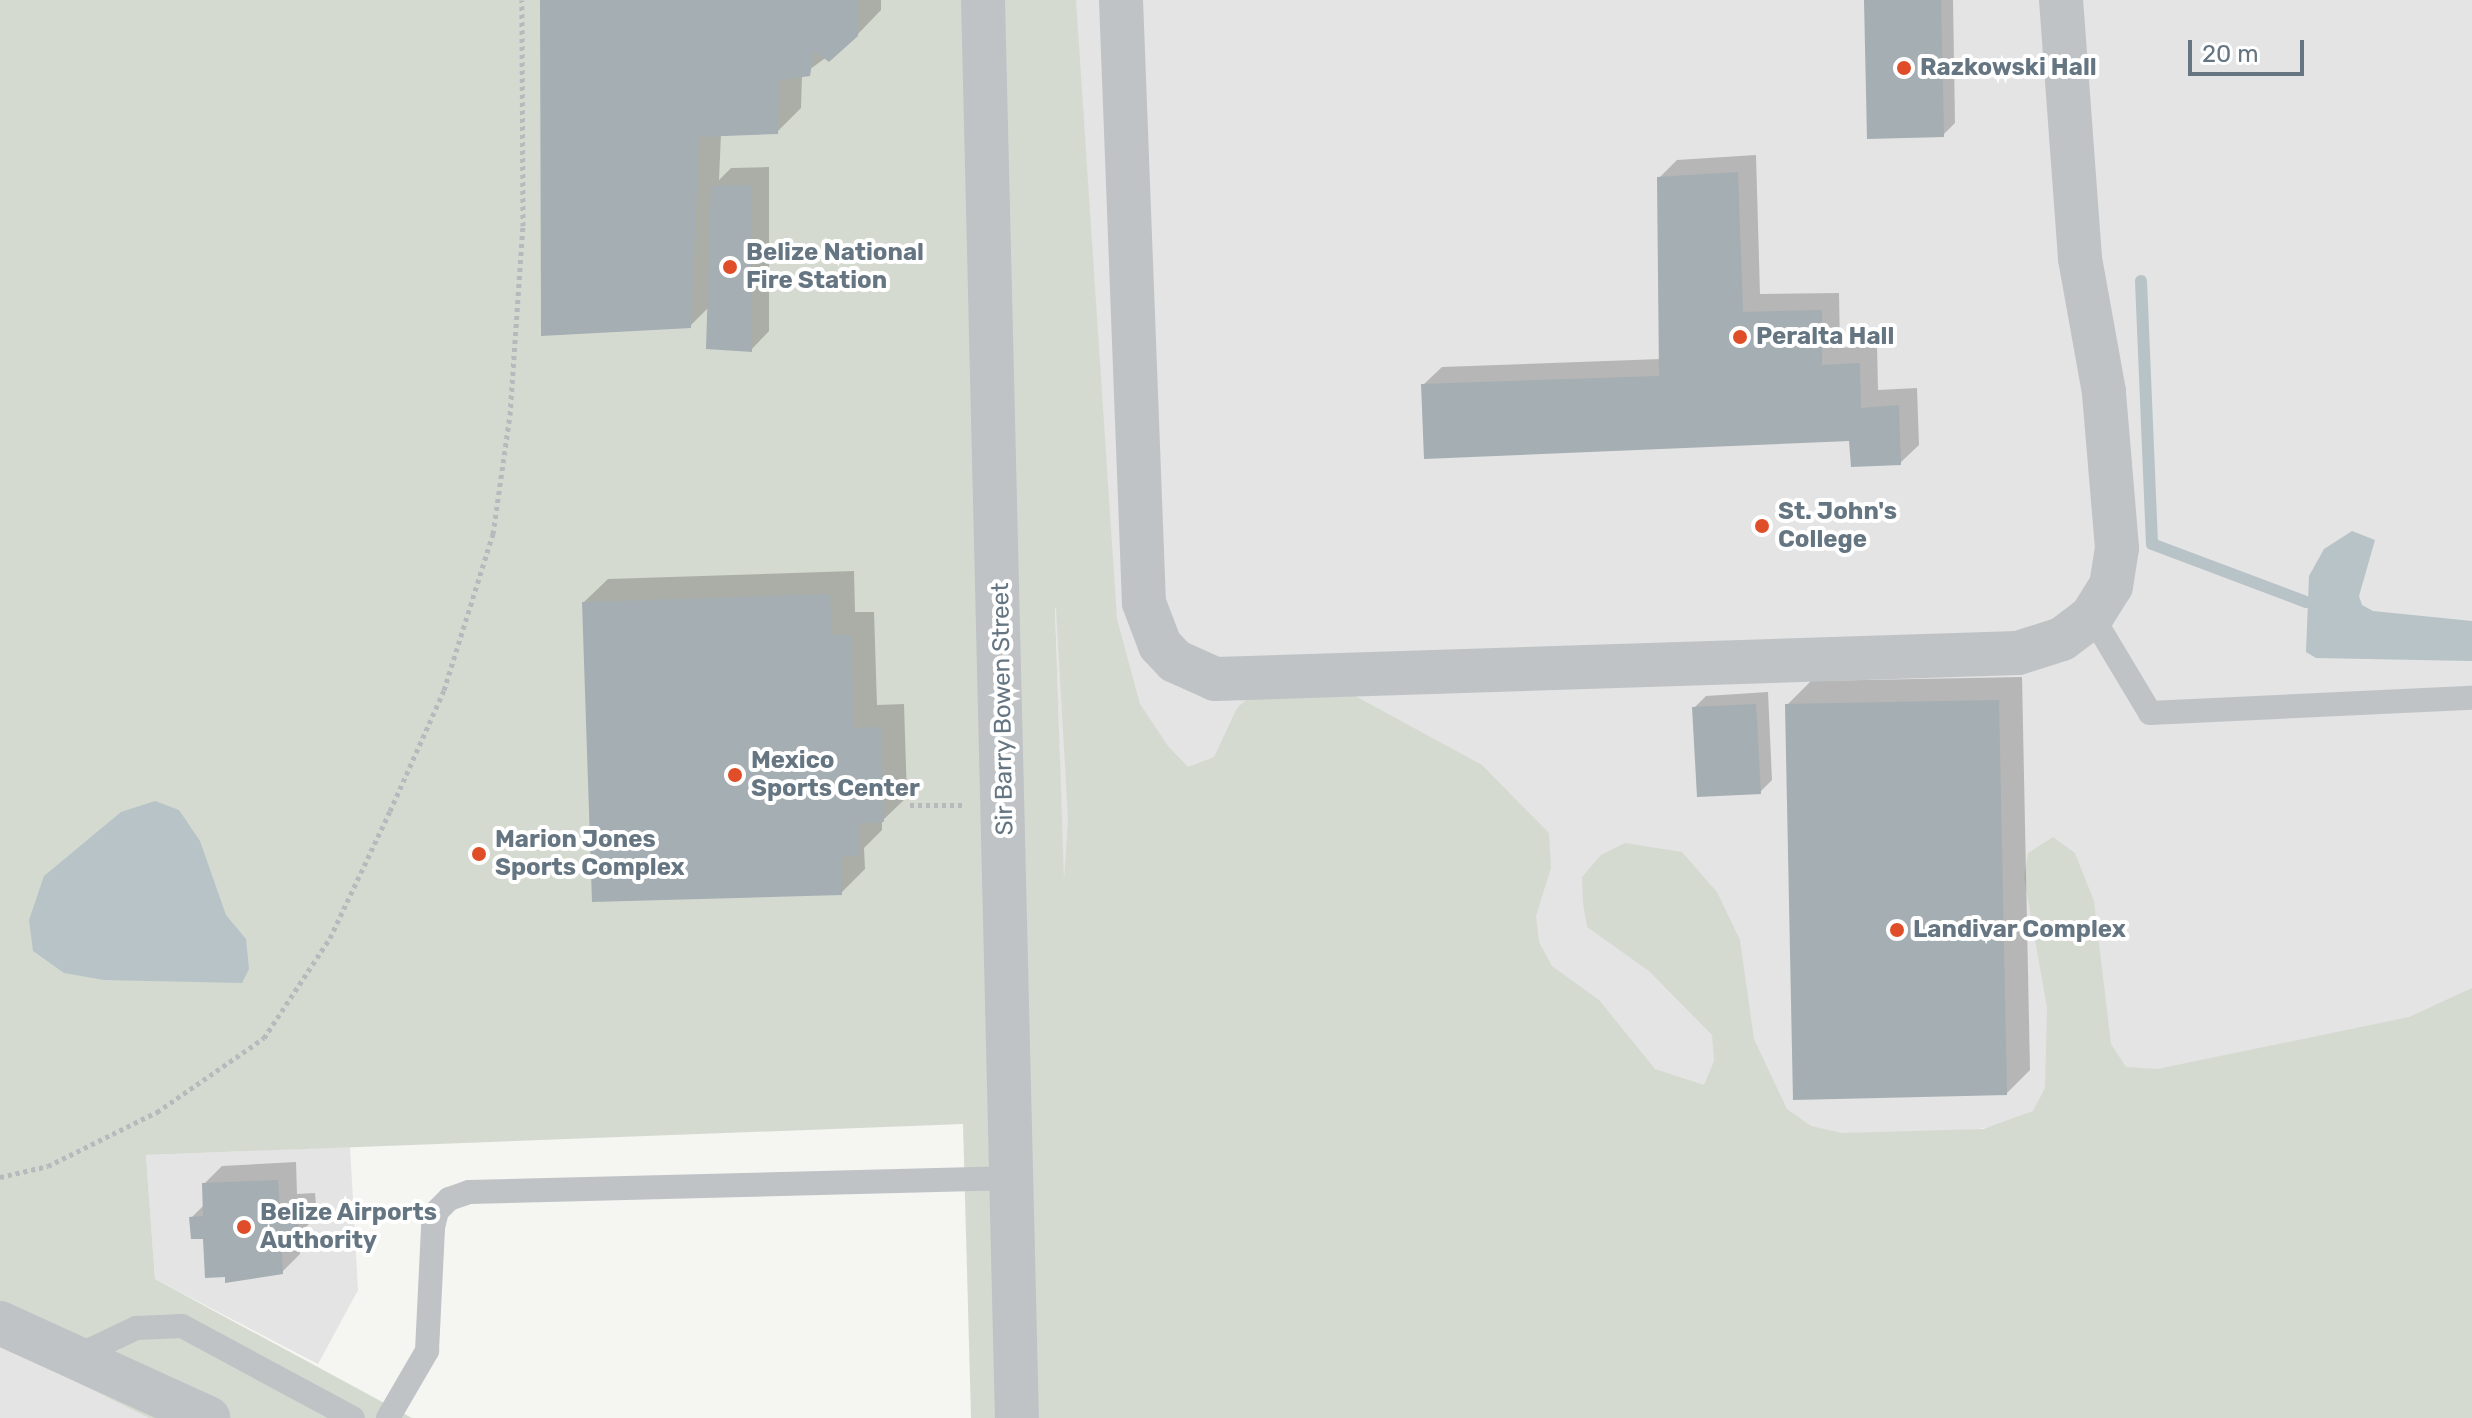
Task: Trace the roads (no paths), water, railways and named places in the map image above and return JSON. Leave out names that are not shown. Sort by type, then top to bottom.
[{"type":"street","name":"Sir Barry Bowen Street","points":[[983,0],[1014,1178],[1017,1418]]},
{"type":"street","points":[[1121,0],[1144,603],[1160,645],[1175,661],[1215,679],[2018,653],[2062,639],[2092,616],[2111,586],[2117,548],[2104,392],[2080,258],[2061,0]]},
{"type":"street","points":[[0,1323],[208,1418]]},
{"type":"lane","points":[[2092,616],[2150,713],[2472,698]]},
{"type":"lane","points":[[388,1418],[427,1351],[433,1227],[437,1211],[449,1199],[469,1192],[1014,1178]]},
{"type":"lane","points":[[75,1357],[136,1328],[182,1326],[353,1418]]},
{"type":"waterway","points":[[2141,281],[2152,544],[2306,602]]},
{"type":"place","name":"Razkowski Hall","points":[[1904,68]]},
{"type":"place","name":"Belize National Fire Station","points":[[730,267]]},
{"type":"place","name":"Peralta Hall","points":[[1740,337]]},
{"type":"place","name":"St. John's College","points":[[1762,526]]},
{"type":"place","name":"Mexico Sports Center","points":[[735,775]]},
{"type":"place","name":"Marion Jones Sports Complex","points":[[479,854]]},
{"type":"place","name":"Landivar Complex","points":[[1897,930]]},
{"type":"place","name":"Belize Airports Authority","points":[[244,1227]]}]
